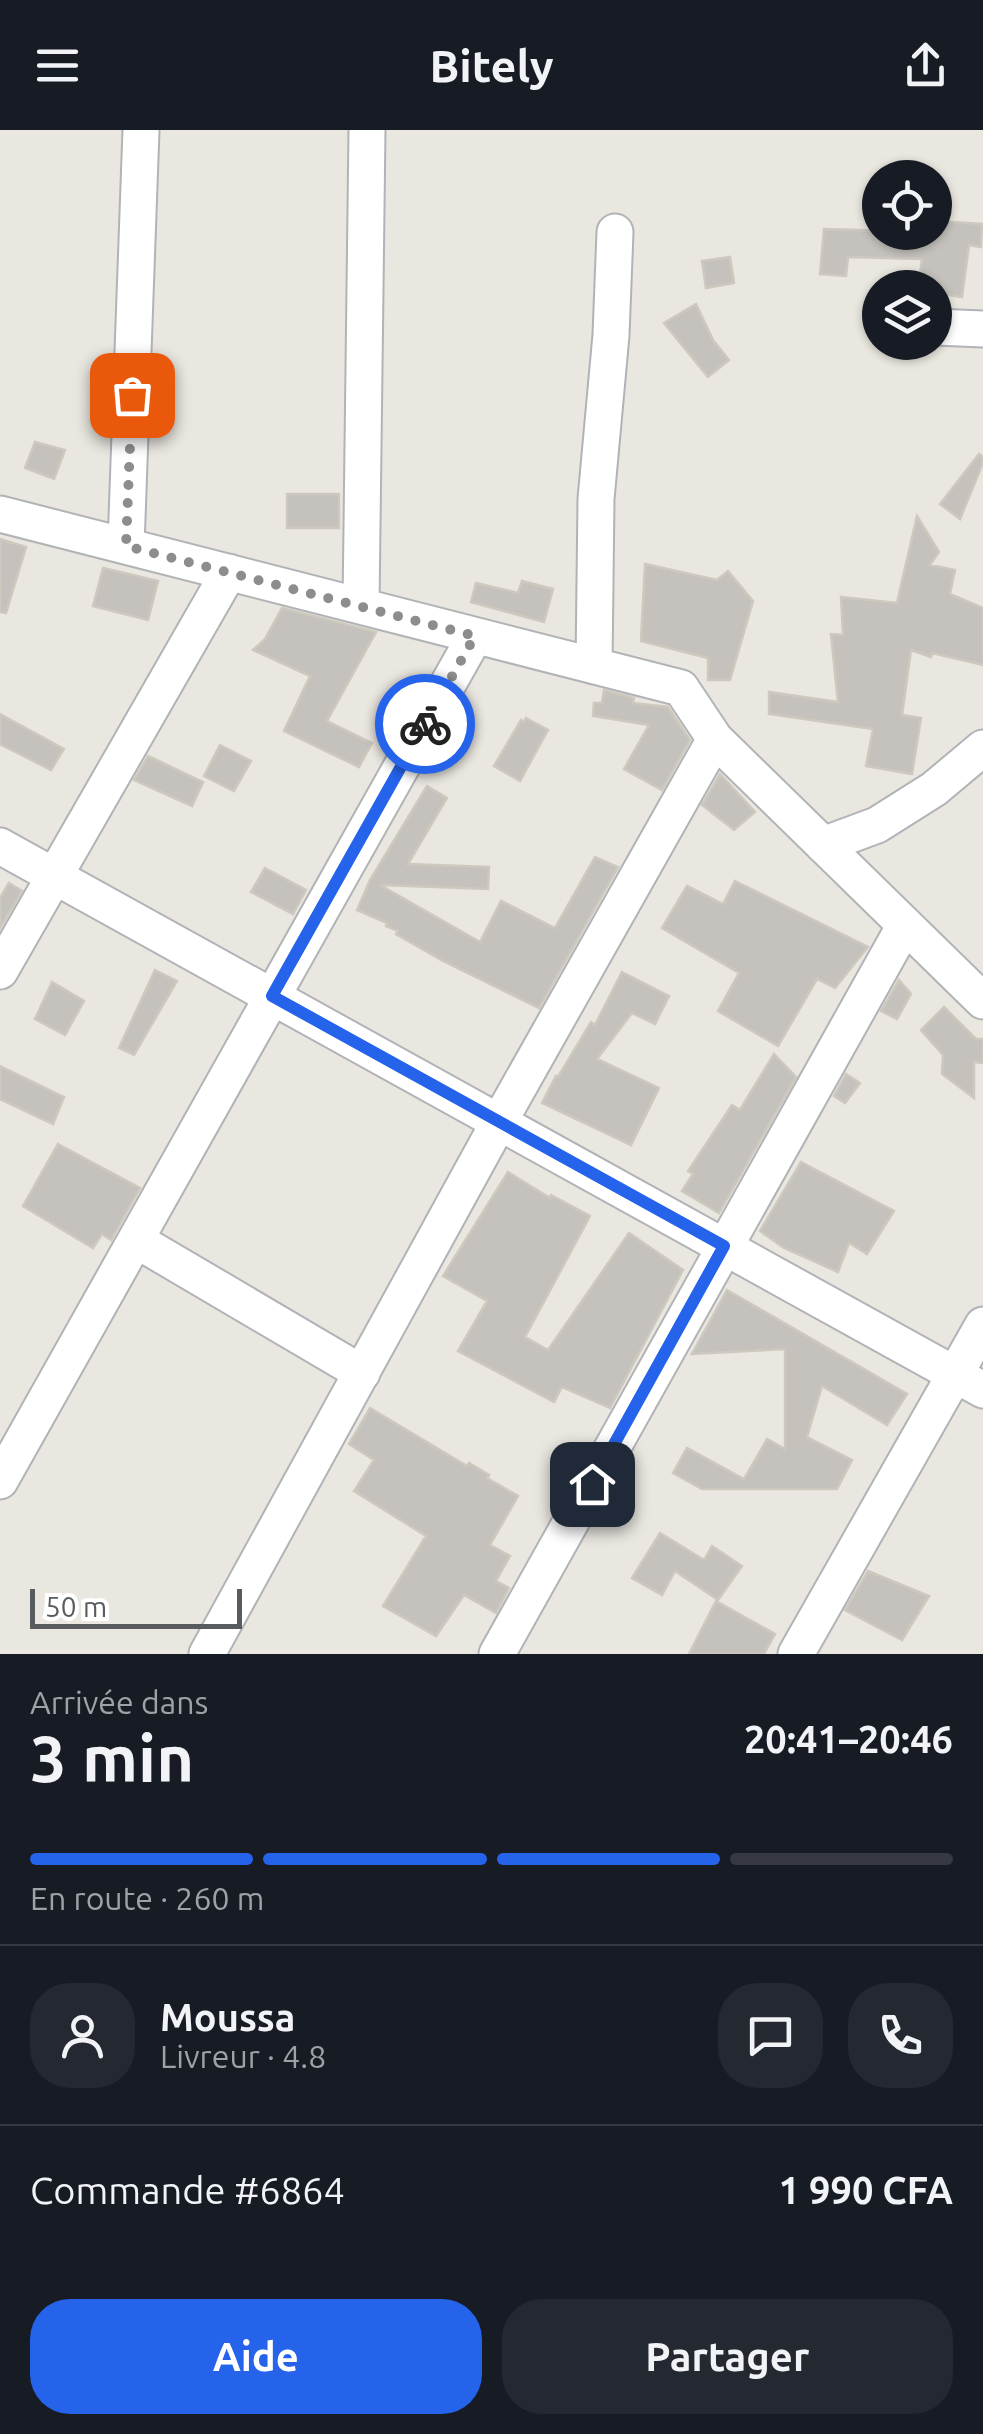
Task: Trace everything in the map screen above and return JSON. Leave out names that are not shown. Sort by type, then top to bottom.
[{"type":"street","points":[[126,546],[141,130]]},
{"type":"street","points":[[361,606],[367,130]]},
{"type":"street","points":[[594,666],[596,500],[611,335],[615,232]]},
{"type":"street","points":[[952,328],[983,329]]},
{"type":"street","points":[[0,514],[681,688],[715,739],[983,1001]]},
{"type":"street","points":[[0,971],[229,572]]},
{"type":"street","points":[[0,1481],[475,636]]},
{"type":"street","points":[[207,1654],[715,739]]},
{"type":"street","points":[[824,845],[876,825],[934,790],[983,748]]},
{"type":"street","points":[[0,846],[969,1382]]},
{"type":"street","points":[[498,1654],[905,925]]},
{"type":"street","points":[[136,1240],[362,1373]]},
{"type":"street","points":[[796,1654],[969,1382],[983,1325]]},
{"type":"building","points":[[952,222],[982,224],[981,247],[969,245],[962,297],[952,296],[952,270],[920,270],[922,259],[848,257],[846,276],[820,274],[824,229],[862,230],[862,250],[952,250]]},
{"type":"building","points":[[730,257],[734,283],[706,288],[702,261]]},
{"type":"building","points":[[696,304],[713,340],[729,360],[708,377],[664,323]]},
{"type":"building","points":[[35,442],[65,450],[54,479],[25,468]]},
{"type":"building","points":[[979,454],[983,463],[960,519],[940,504]]},
{"type":"building","points":[[287,494],[339,494],[339,528],[287,528]]},
{"type":"building","points":[[917,516],[939,552],[930,565],[955,570],[950,594],[983,608],[983,665],[911,650],[902,715],[921,718],[912,774],[866,766],[873,729],[769,714],[769,692],[838,702],[831,634],[843,635],[841,597],[897,603]]},
{"type":"building","points":[[0,539],[26,547],[6,613],[0,612]]},
{"type":"building","points":[[645,564],[717,580],[728,571],[753,601],[730,680],[708,680],[708,658],[641,641]]},
{"type":"building","points":[[103,568],[158,581],[148,620],[93,606]]},
{"type":"building","points":[[522,581],[553,589],[544,622],[471,602],[476,583],[518,593]]},
{"type":"building","points":[[282,608],[376,632],[327,721],[372,743],[359,767],[284,731],[310,676],[253,650],[265,639]]},
{"type":"building","points":[[604,690],[634,698],[633,703],[668,707],[690,740],[662,790],[624,769],[649,725],[593,716],[594,703],[602,703]]},
{"type":"building","points":[[0,714],[64,749],[51,770],[0,744]]},
{"type":"building","points":[[526,718],[548,730],[520,781],[494,766],[521,720]]},
{"type":"building","points":[[220,745],[251,761],[234,791],[204,776]]},
{"type":"building","points":[[148,756],[203,782],[192,806],[134,780]]},
{"type":"building","points":[[720,774],[755,812],[734,830],[702,805]]},
{"type":"building","points":[[427,786],[447,798],[408,864],[489,867],[488,889],[380,885],[480,942],[501,901],[555,928],[595,857],[618,867],[539,1008],[441,960],[396,934],[398,931],[386,926],[387,923],[357,910],[370,880]]},
{"type":"building","points":[[265,868],[306,890],[293,914],[251,892]]},
{"type":"building","points":[[735,881],[868,947],[835,988],[817,979],[778,1046],[718,1011],[739,973],[662,928],[687,886],[723,904]]},
{"type":"building","points":[[9,883],[22,891],[0,928],[0,898]]},
{"type":"building","points":[[155,970],[177,981],[134,1055],[119,1048]]},
{"type":"building","points":[[622,972],[669,996],[655,1024],[632,1013],[597,1059],[659,1088],[631,1145],[542,1103],[591,1022],[595,1025]]},
{"type":"building","points":[[899,980],[911,994],[897,1019],[881,1011]]},
{"type":"building","points":[[52,982],[84,1001],[65,1035],[35,1019]]},
{"type":"building","points":[[944,1007],[976,1039],[983,1039],[983,1063],[974,1062],[974,1098],[942,1074],[943,1055],[921,1030]]},
{"type":"building","points":[[774,1054],[796,1077],[719,1213],[682,1191],[693,1174],[688,1171],[732,1105],[740,1110]]},
{"type":"building","points":[[0,1066],[64,1097],[53,1124],[0,1099]]},
{"type":"building","points":[[846,1074],[860,1083],[845,1103],[834,1096]]},
{"type":"building","points":[[58,1144],[140,1188],[111,1240],[102,1234],[93,1248],[23,1206]]},
{"type":"building","points":[[801,1162],[894,1211],[867,1254],[849,1243],[838,1272],[784,1248],[760,1231]]},
{"type":"building","points":[[508,1172],[550,1198],[551,1195],[590,1216],[525,1337],[548,1350],[629,1233],[683,1270],[610,1408],[562,1387],[554,1402],[458,1351],[487,1301],[443,1276]]},
{"type":"building","points":[[727,1290],[907,1394],[887,1425],[822,1386],[807,1437],[852,1460],[837,1489],[702,1489],[673,1473],[687,1448],[744,1479],[767,1439],[785,1449],[785,1349],[692,1354]]},
{"type":"building","points":[[370,1408],[467,1466],[469,1463],[518,1496],[490,1545],[510,1556],[496,1581],[509,1588],[496,1613],[464,1595],[436,1636],[383,1606],[426,1536],[354,1491],[374,1460],[349,1444]]},
{"type":"building","points":[[660,1533],[704,1560],[712,1546],[742,1566],[718,1600],[675,1571],[662,1595],[632,1578]]},
{"type":"building","points":[[868,1571],[929,1596],[902,1640],[845,1610]]},
{"type":"building","points":[[716,1601],[775,1634],[764,1654],[689,1654]]},
{"type":"way so far","points":[[132,395],[126,546],[475,636],[425,724]]},
{"type":"route","points":[[425,724],[272,996],[724,1246],[592,1484]]}]
